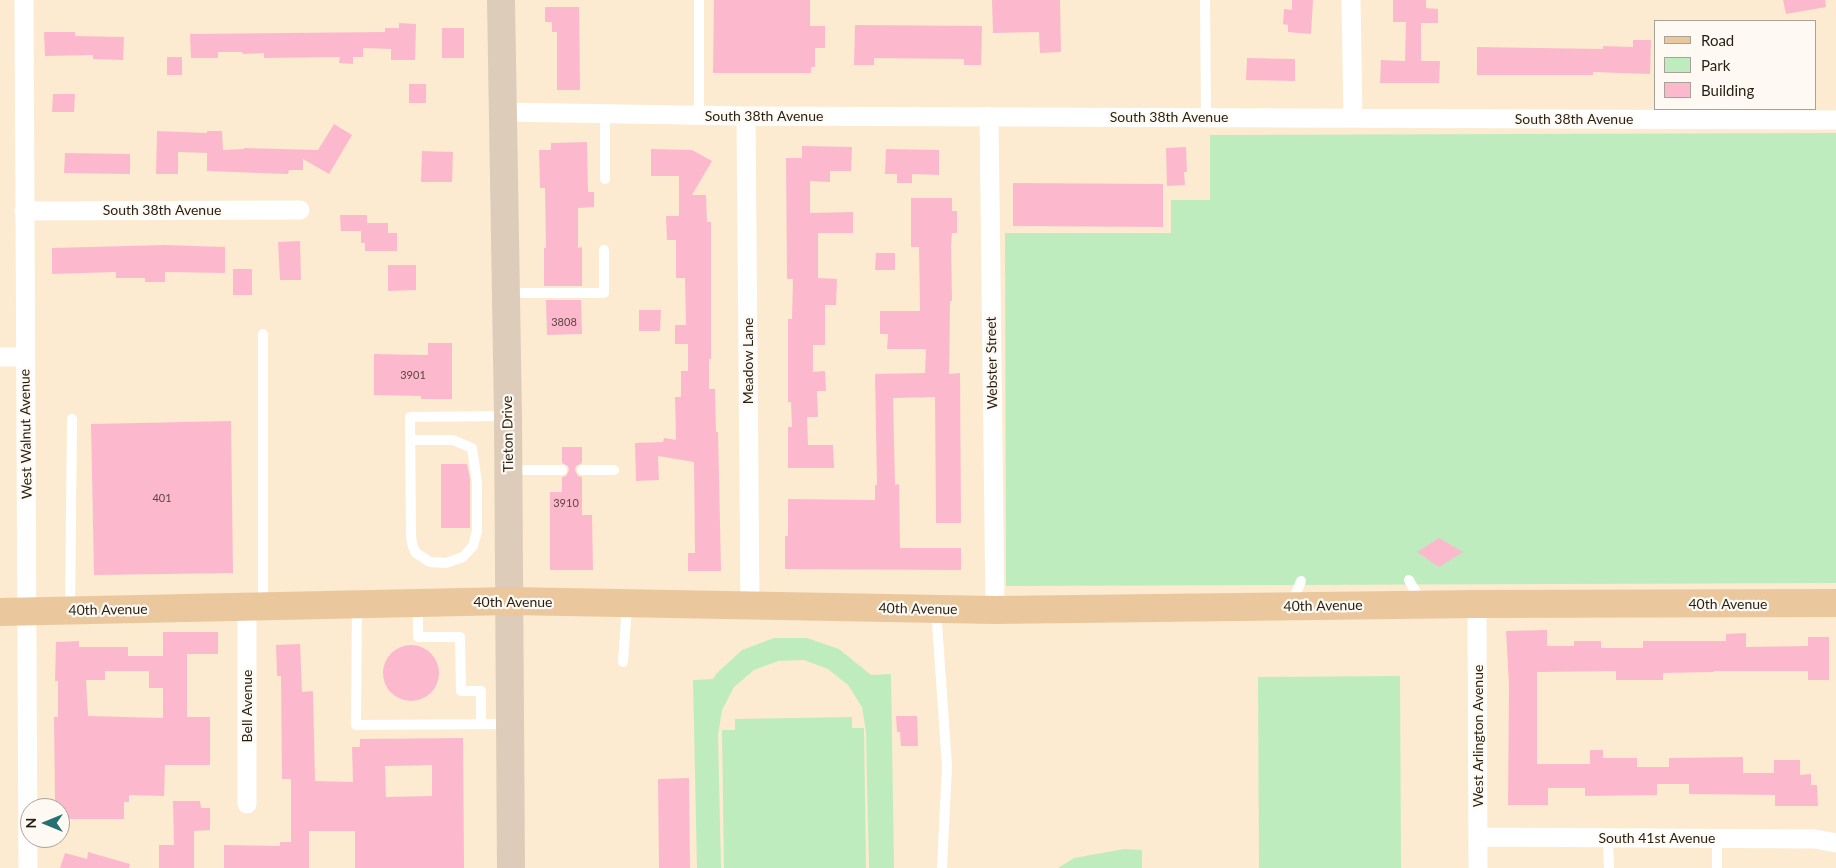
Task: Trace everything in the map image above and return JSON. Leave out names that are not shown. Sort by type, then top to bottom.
[{"type":"main road","name":"Tieton Drive","points":[[501,0],[509,470],[511,868]]},
{"type":"main road","name":"40th Avenue","points":[[0,612],[510,601],[995,610],[1477,604],[1836,603]]},
{"type":"street","name":"West Walnut Avenue","points":[[24,0],[28,868]]},
{"type":"street","points":[[1352,0],[1353,118]]},
{"type":"street","name":"South 38th Avenue","points":[[502,112],[746,116],[1836,120]]},
{"type":"street","name":"Meadow Lane","points":[[746,116],[750,606]]},
{"type":"street","name":"Webster Street","points":[[989,116],[995,610]]},
{"type":"street","name":"South 38th Avenue","points":[[24,211],[300,210]]},
{"type":"street","points":[[0,357],[25,356]]},
{"type":"street","name":"West Arlington Avenue","points":[[1477,604],[1478,868]]},
{"type":"street","name":"Bell Avenue","points":[[247,804],[255,607]]},
{"type":"street","name":"South 41st Avenue","points":[[1478,837],[1815,840],[1836,843]]},
{"type":"lane","points":[[698,115],[699,0]]},
{"type":"lane","points":[[1205,0],[1206,117]]},
{"type":"lane","points":[[604,114],[605,180]]},
{"type":"lane","points":[[506,293],[604,293],[604,250]]},
{"type":"lane","points":[[255,607],[262,334]]},
{"type":"lane","points":[[411,440],[453,440],[472,448],[477,483],[477,531],[473,546],[463,557],[446,562],[430,562],[416,553],[413,547],[410,416],[508,416]]},
{"type":"lane","points":[[70,611],[72,419]]},
{"type":"lane","points":[[509,470],[562,470]]},
{"type":"lane","points":[[582,470],[614,470]]},
{"type":"lane","points":[[1409,580],[1423,605]]},
{"type":"lane","points":[[1291,607],[1301,581]]},
{"type":"lane","points":[[418,604],[418,637],[460,637],[461,691],[481,691],[482,724]]},
{"type":"lane","points":[[623,662],[627,604]]},
{"type":"lane","points":[[357,605],[356,725],[510,724]]},
{"type":"lane","points":[[936,609],[947,766],[942,868]]},
{"type":"lane","points":[[1608,838],[1609,868]]},
{"type":"lane","points":[[1716,839],[1717,868]]},
{"type":"green space","points":[[1836,133],[1836,583],[1006,586],[1005,233],[1171,233],[1171,200],[1210,200],[1210,135]]},
{"type":"green space","points":[[774,638],[807,638],[839,649],[871,675],[891,674],[894,868],[869,868],[866,732],[862,707],[848,685],[828,669],[804,660],[778,661],[754,670],[734,687],[722,710],[718,735],[721,868],[697,868],[693,680],[713,679],[742,650]]},
{"type":"green space","points":[[1400,676],[1401,868],[1259,868],[1258,677]]},
{"type":"green space","points":[[852,717],[852,728],[864,728],[866,868],[724,868],[722,730],[735,730],[735,719]]},
{"type":"green space","points":[[1124,849],[1142,850],[1142,868],[1058,868],[1074,858]]},
{"type":"building","points":[[714,0],[810,0],[810,26],[825,26],[825,48],[815,48],[815,67],[811,67],[811,73],[713,73]]},
{"type":"building","points":[[992,0],[1060,0],[1061,52],[1040,53],[1039,32],[993,33]]},
{"type":"building","points":[[1292,0],[1313,0],[1311,34],[1288,32],[1288,25],[1283,24],[1284,9],[1292,10]]},
{"type":"building","points":[[1393,0],[1426,0],[1426,8],[1438,9],[1438,23],[1421,23],[1421,61],[1440,61],[1439,83],[1380,83],[1381,60],[1405,61],[1406,22],[1393,22]]},
{"type":"building","points":[[1783,0],[1825,0],[1826,7],[1786,14]]},
{"type":"building","points":[[545,7],[579,7],[580,90],[557,90],[557,32],[552,32],[552,22],[545,22]]},
{"type":"building","points":[[399,23],[416,24],[415,60],[391,60],[391,49],[363,48],[363,57],[353,57],[353,64],[339,63],[340,57],[264,58],[264,53],[243,54],[242,52],[218,52],[218,58],[191,58],[190,34],[385,32],[385,28],[399,28]]},
{"type":"building","points":[[855,25],[982,26],[981,65],[964,65],[964,59],[874,58],[874,65],[854,65]]},
{"type":"building","points":[[442,28],[464,28],[464,58],[442,58]]},
{"type":"building","points":[[44,32],[75,32],[75,36],[124,37],[123,60],[93,59],[93,55],[45,56]]},
{"type":"building","points":[[1633,40],[1651,40],[1650,74],[1593,72],[1593,75],[1477,75],[1477,47],[1603,49],[1603,46],[1633,47]]},
{"type":"building","points":[[167,57],[182,57],[182,75],[167,75]]},
{"type":"building","points":[[1247,58],[1295,59],[1295,81],[1246,80]]},
{"type":"building","points":[[409,84],[426,84],[426,103],[409,103]]},
{"type":"building","points":[[53,94],[75,94],[74,112],[52,112]]},
{"type":"building","points":[[334,124],[352,135],[329,174],[303,159],[303,170],[289,170],[288,174],[207,171],[207,153],[178,152],[178,174],[156,174],[157,131],[207,133],[207,131],[222,131],[223,150],[244,148],[318,150]]},
{"type":"building","points":[[587,142],[588,192],[594,192],[594,207],[578,208],[578,248],[582,247],[582,286],[544,286],[544,248],[546,248],[545,188],[540,188],[539,150],[551,150],[551,143]]},
{"type":"building","points":[[802,146],[852,147],[851,171],[830,171],[830,182],[810,181],[810,213],[853,212],[853,233],[818,233],[818,278],[837,279],[836,305],[825,305],[825,345],[813,345],[813,372],[825,371],[826,391],[817,391],[818,417],[807,417],[808,445],[833,445],[834,468],[788,468],[788,427],[792,427],[791,402],[788,402],[788,319],[792,319],[793,279],[787,279],[786,158],[802,158]]},
{"type":"building","points":[[1186,147],[1187,172],[1184,172],[1185,185],[1167,186],[1166,148]]},
{"type":"building","points":[[651,149],[692,150],[712,161],[692,195],[706,195],[707,222],[711,222],[711,359],[709,359],[709,389],[715,389],[716,432],[718,432],[721,571],[688,571],[688,553],[695,553],[694,462],[658,456],[659,480],[636,481],[635,443],[663,442],[664,438],[676,440],[675,397],[681,397],[681,371],[688,371],[688,344],[675,344],[675,325],[686,325],[685,278],[676,278],[676,240],[667,240],[666,216],[679,216],[679,176],[651,176]]},
{"type":"building","points":[[886,149],[939,150],[939,175],[912,174],[912,183],[897,183],[897,174],[885,174]]},
{"type":"building","points":[[422,151],[453,152],[452,182],[421,182]]},
{"type":"building","points":[[65,153],[130,154],[130,174],[64,173]]},
{"type":"building","points":[[1013,183],[1163,184],[1163,227],[1013,226]]},
{"type":"building","points":[[911,198],[952,198],[952,211],[957,211],[957,233],[952,233],[951,246],[952,301],[950,301],[949,374],[960,373],[961,523],[936,523],[935,397],[893,398],[895,485],[899,484],[900,548],[961,548],[961,570],[785,569],[785,536],[788,536],[788,499],[875,500],[875,485],[877,485],[875,374],[925,373],[926,349],[887,349],[888,334],[880,334],[880,311],[920,311],[919,247],[911,247]]},
{"type":"building","points":[[340,215],[367,215],[367,223],[388,223],[388,233],[397,233],[397,251],[365,251],[365,243],[361,243],[361,231],[341,231]]},
{"type":"building","points":[[300,241],[301,280],[280,280],[278,242]]},
{"type":"building","points":[[165,245],[225,247],[225,273],[165,272],[165,282],[145,282],[145,278],[116,278],[116,272],[52,274],[52,248]]},
{"type":"building","points":[[876,253],[895,253],[895,270],[875,270]]},
{"type":"building","points":[[388,265],[416,265],[416,290],[388,291]]},
{"type":"building","points":[[233,269],[252,269],[252,295],[233,295]]},
{"type":"building","points":[[546,300],[581,300],[582,334],[547,335]]},
{"type":"building","points":[[639,310],[661,310],[660,331],[639,331]]},
{"type":"building","points":[[428,343],[452,343],[452,399],[421,399],[421,396],[374,395],[374,354],[428,355]]},
{"type":"building","points":[[231,421],[233,573],[94,575],[91,424]]},
{"type":"building","points":[[562,447],[582,447],[582,463],[576,466],[575,470],[578,476],[582,477],[582,515],[592,515],[593,570],[550,570],[550,492],[562,492],[562,477],[566,476],[569,470],[568,466],[562,463]]},
{"type":"building","points":[[441,464],[467,464],[470,479],[470,528],[441,528]]},
{"type":"building","points":[[1439,538],[1463,552],[1439,567],[1417,552]]},
{"type":"building","points":[[1547,630],[1547,646],[1574,646],[1574,641],[1601,641],[1601,648],[1643,648],[1643,641],[1726,641],[1726,634],[1746,633],[1746,647],[1808,646],[1808,637],[1829,637],[1829,680],[1808,680],[1808,671],[1663,673],[1663,680],[1616,680],[1616,671],[1537,672],[1537,764],[1590,764],[1590,750],[1603,750],[1603,758],[1637,758],[1637,767],[1669,767],[1669,758],[1743,757],[1743,773],[1774,773],[1774,760],[1800,760],[1800,775],[1811,774],[1811,785],[1817,785],[1818,806],[1775,806],[1775,795],[1689,794],[1689,784],[1657,784],[1657,795],[1585,796],[1585,788],[1548,788],[1548,805],[1508,805],[1509,685],[1506,631]]},
{"type":"building","points":[[163,632],[218,632],[218,654],[187,654],[187,717],[210,717],[210,765],[165,765],[164,796],[129,795],[129,802],[124,802],[124,819],[70,819],[70,798],[55,798],[54,717],[58,717],[58,681],[55,681],[56,642],[79,641],[79,647],[128,647],[128,656],[163,656]],"holes":[[[105,671],[149,671],[149,688],[163,688],[163,718],[88,716],[86,680],[105,680]]]},
{"type":"building","points":[[300,644],[302,692],[313,691],[315,781],[353,782],[352,747],[360,747],[360,739],[463,738],[464,868],[355,868],[355,831],[309,831],[309,868],[224,868],[224,845],[280,846],[280,842],[291,842],[291,779],[282,779],[281,676],[277,676],[276,645]],"holes":[[[432,765],[432,796],[386,797],[385,766]]]},
{"type":"building","points":[[411,645],[422,647],[431,653],[437,662],[439,673],[437,684],[431,693],[422,699],[411,701],[400,699],[391,693],[385,684],[383,673],[385,662],[391,653],[400,647]]},
{"type":"building","points":[[896,716],[917,716],[918,746],[901,746],[900,732],[897,732]]},
{"type":"building","points":[[689,778],[690,868],[659,868],[658,779]]},
{"type":"building","points":[[173,801],[200,801],[201,808],[210,808],[210,830],[194,831],[194,868],[159,868],[159,845],[174,845]]},
{"type":"building","points":[[88,852],[130,864],[129,868],[60,868],[65,853],[87,859]]}]
